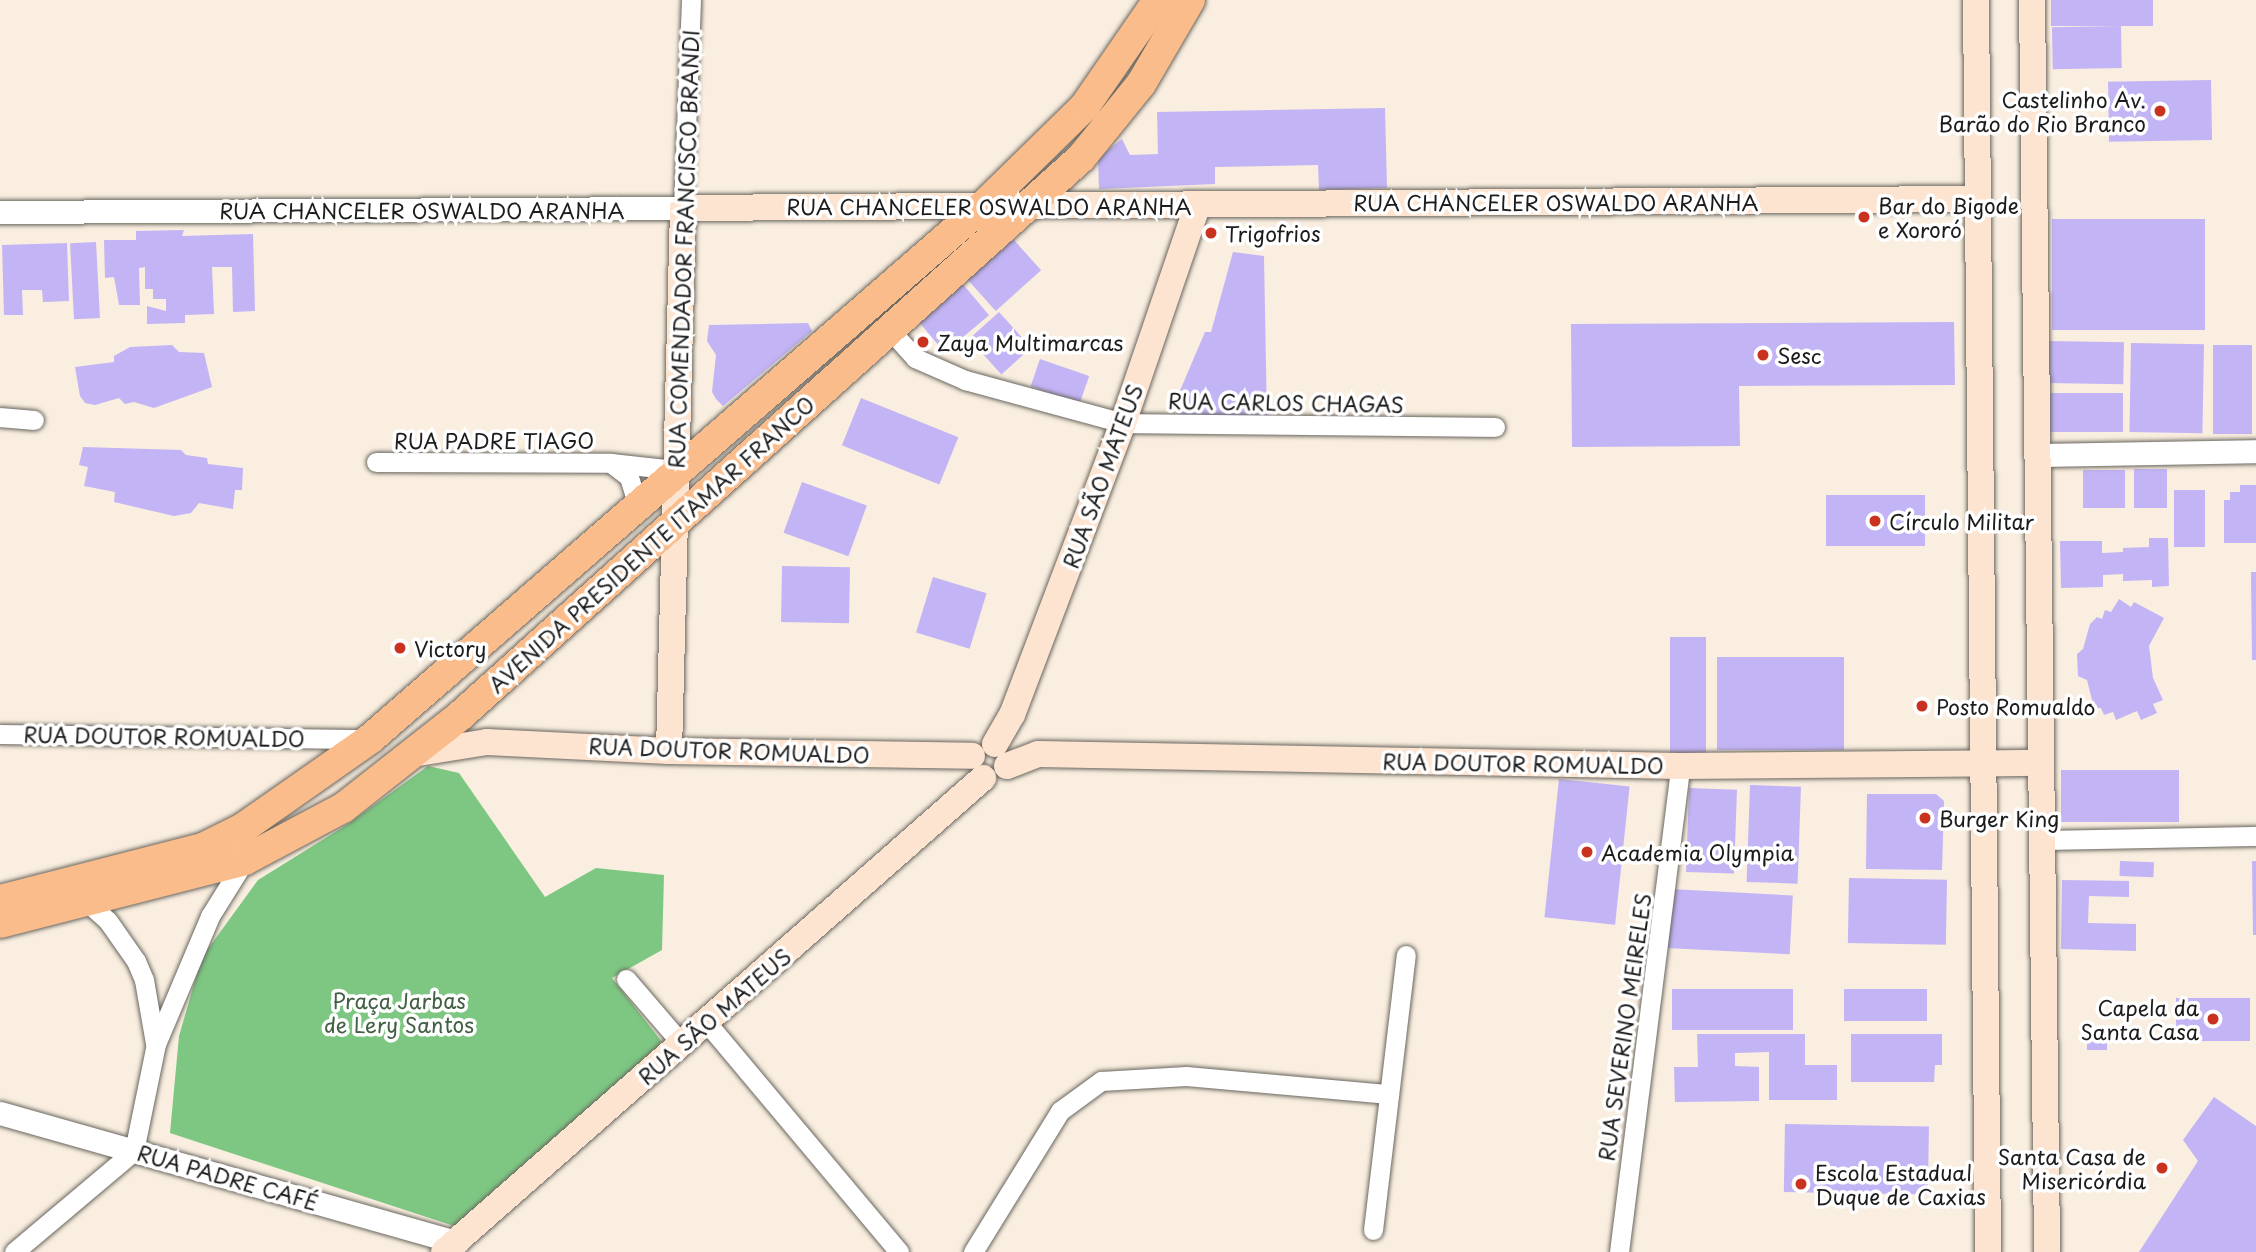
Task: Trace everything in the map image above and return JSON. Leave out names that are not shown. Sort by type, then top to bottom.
[{"type":"main road","name":"AVENIDA PRESIDENTE ITAMAR FRANCO","points":[[0,900],[203,848],[243,828],[370,739],[634,510],[675,470],[983,206],[1085,106],[1158,0]]},
{"type":"main road","name":"AVENIDA PRESIDENTE ITAMAR FRANCO","points":[[0,923],[245,860],[343,808],[461,715],[1082,158],[1140,85],[1190,0]]},
{"type":"main road","points":[[1976,0],[1988,1252]]},
{"type":"main road","points":[[2032,0],[2047,1252]]},
{"type":"main road","name":"RUA CHANCELER OSWALDO ARANHA","points":[[682,208],[1978,199]]},
{"type":"main road","name":"RUA SÃO MATEUS","points":[[451,1247],[707,1023],[989,761],[1012,715],[1124,423],[1198,204]]},
{"type":"main road","name":"RUA COMENDADOR FRANCISCO BRANDI","points":[[669,751],[682,208]]},
{"type":"main road","points":[[634,510],[673,526]]},
{"type":"main road","points":[[1012,715],[1015,736],[1038,754]]},
{"type":"main road","name":"RUA DOUTOR ROMUALDO","points":[[412,754],[487,742],[669,751],[989,761],[1038,754],[1680,766],[1984,765],[2040,762]]},
{"type":"street","name":"RUA COMENDADOR FRANCISCO BRANDI","points":[[682,208],[691,0]]},
{"type":"street","name":"RUA CHANCELER OSWALDO ARANHA","points":[[0,212],[682,208]]},
{"type":"street","name":"RUA CARLOS CHAGAS","points":[[890,330],[915,358],[965,380],[1124,423],[1494,427]]},
{"type":"street","points":[[0,417],[34,420]]},
{"type":"street","points":[[2037,455],[2256,452]]},
{"type":"street","name":"RUA PADRE TIAGO","points":[[376,462],[611,463],[675,470]]},
{"type":"street","name":"RUA PADRE TIAGO","points":[[611,463],[629,477],[634,510]]},
{"type":"street","points":[[461,715],[487,742]]},
{"type":"street","name":"RUA DOUTOR ROMUALDO","points":[[0,734],[370,739]]},
{"type":"street","name":"RUA SEVERINO MEIRELES","points":[[1619,1252],[1680,766]]},
{"type":"street","points":[[2041,840],[2256,836]]},
{"type":"street","points":[[14,1252],[134,1151],[156,1044],[210,916],[245,860]]},
{"type":"street","points":[[87,902],[108,921],[136,961],[144,980],[156,1044]]},
{"type":"street","points":[[1373,1230],[1406,955]]},
{"type":"street","points":[[626,979],[682,1044]]},
{"type":"street","points":[[707,1023],[899,1252]]},
{"type":"street","points":[[973,1252],[1060,1111],[1101,1081],[1186,1076],[1389,1094]]},
{"type":"street","name":"RUA PADRE CAFÉ","points":[[0,1113],[451,1247]]},
{"type":"green space","name":"Praça Jarbas de Lery Santos","points":[[428,766],[459,773],[545,897],[596,868],[664,875],[662,950],[612,978],[666,1047],[454,1226],[170,1133],[179,1036],[202,957],[258,880],[348,824]]},
{"type":"building","points":[[2051,0],[2153,0],[2153,26],[2051,26]]},
{"type":"building","points":[[2121,26],[2122,68],[2053,69],[2052,27]]},
{"type":"building","name":"Castelinho Av. Barão do Rio Branco","points":[[2211,80],[2212,140],[2109,142],[2108,82]]},
{"type":"building","points":[[1385,108],[1387,188],[1319,190],[1318,165],[1215,167],[1215,184],[1099,189],[1098,158],[1122,139],[1130,155],[1158,154],[1157,112]]},
{"type":"building","points":[[2052,219],[2205,219],[2205,330],[2052,330]]},
{"type":"building","points":[[184,230],[182,236],[253,234],[255,311],[233,312],[232,267],[212,267],[214,314],[185,315],[185,323],[147,324],[147,306],[166,311],[166,299],[153,299],[153,289],[145,289],[145,267],[139,268],[140,305],[119,305],[114,277],[105,278],[104,240],[136,240],[136,231]]},
{"type":"building","points":[[1013,239],[1041,270],[996,311],[968,280]]},
{"type":"building","points":[[96,242],[100,318],[74,319],[70,243]]},
{"type":"building","points":[[67,243],[69,301],[43,302],[42,290],[22,290],[23,315],[4,315],[2,245]]},
{"type":"building","points":[[1233,252],[1264,256],[1267,419],[1184,421],[1173,407],[1205,332],[1211,332]]},
{"type":"building","points":[[962,283],[989,315],[945,352],[918,320]]},
{"type":"building","points":[[999,312],[1031,348],[1001,374],[969,339]]},
{"type":"building","name":"Sesc","points":[[1954,322],[1955,385],[1739,386],[1740,446],[1572,447],[1571,324]]},
{"type":"building","points":[[808,323],[812,331],[723,406],[716,399],[712,392],[716,355],[707,341],[709,325]]},
{"type":"building","points":[[2048,341],[2124,342],[2123,384],[2047,383]]},
{"type":"building","points":[[2131,343],[2204,344],[2202,433],[2129,432]]},
{"type":"building","points":[[172,345],[179,352],[204,353],[212,387],[154,408],[134,402],[125,404],[119,398],[95,405],[85,403],[80,396],[75,367],[114,362],[114,356],[130,347]]},
{"type":"building","points":[[2213,345],[2252,345],[2252,434],[2213,434]]},
{"type":"building","points":[[1040,359],[1089,376],[1080,403],[1031,386]]},
{"type":"building","points":[[2049,393],[2123,393],[2123,432],[2049,432]]},
{"type":"building","points":[[861,398],[958,437],[939,485],[842,445]]},
{"type":"building","points":[[83,447],[181,450],[186,455],[207,458],[208,464],[243,468],[242,490],[235,490],[233,509],[199,503],[191,513],[174,516],[114,502],[115,492],[84,486],[88,467],[79,465]]},
{"type":"building","points":[[2134,469],[2167,469],[2167,508],[2134,508]]},
{"type":"building","points":[[2083,470],[2125,470],[2125,508],[2083,508]]},
{"type":"building","points":[[802,482],[867,506],[848,556],[784,533]]},
{"type":"building","points":[[2240,485],[2256,485],[2256,543],[2224,543],[2224,500],[2230,500],[2230,492],[2240,492]]},
{"type":"building","points":[[2174,490],[2205,490],[2205,547],[2174,547]]},
{"type":"building","name":"Círculo Militar","points":[[1826,495],[1925,495],[1925,546],[1826,546]]},
{"type":"building","points":[[2149,538],[2168,538],[2169,586],[2152,587],[2152,580],[2123,581],[2123,574],[2103,575],[2103,587],[2061,588],[2060,541],[2102,541],[2102,553],[2123,552],[2123,548],[2149,547]]},
{"type":"building","points":[[782,566],[850,567],[849,623],[781,622]]},
{"type":"building","points":[[2251,572],[2256,572],[2256,660],[2252,660]]},
{"type":"building","points":[[933,577],[987,593],[970,649],[916,632]]},
{"type":"building","points":[[2119,599],[2131,607],[2134,602],[2164,618],[2149,646],[2153,678],[2163,700],[2153,704],[2157,713],[2141,720],[2137,711],[2116,720],[2113,712],[2104,715],[2101,708],[2094,708],[2087,680],[2078,676],[2077,654],[2083,649],[2090,624],[2097,617],[2102,619],[2105,610],[2111,612]]},
{"type":"building","points":[[1670,637],[1706,637],[1706,754],[1670,754]]},
{"type":"building","points":[[1717,657],[1844,657],[1844,750],[1717,750]]},
{"type":"building","points":[[2061,770],[2179,770],[2179,822],[2061,822]]},
{"type":"building","name":"Academia Olympia","points":[[1559,779],[1630,786],[1615,925],[1544,917]]},
{"type":"building","points":[[1750,785],[1801,787],[1798,884],[1747,882]]},
{"type":"building","points":[[1689,788],[1737,790],[1734,874],[1686,872]]},
{"type":"building","points":[[1867,794],[1936,794],[1944,801],[1942,870],[1866,869]]},
{"type":"building","points":[[2120,861],[2154,862],[2153,877],[2119,876]]},
{"type":"building","points":[[2252,861],[2256,861],[2256,935],[2253,935]]},
{"type":"building","points":[[1849,878],[1947,880],[1946,945],[1848,943]]},
{"type":"building","points":[[2062,880],[2129,881],[2129,897],[2089,896],[2088,923],[2136,924],[2136,951],[2061,949]]},
{"type":"building","points":[[1670,889],[1793,895],[1790,954],[1667,948]]},
{"type":"building","points":[[1672,989],[1793,989],[1793,1030],[1672,1030]]},
{"type":"building","points":[[1844,989],[1927,989],[1927,1021],[1844,1021]]},
{"type":"building","name":"Capela da Santa Casa","points":[[2176,998],[2250,998],[2250,1041],[2176,1041]]},
{"type":"building","points":[[2087,1032],[2107,1032],[2107,1050],[2087,1050]]},
{"type":"building","points":[[1697,1034],[1805,1034],[1805,1065],[1837,1065],[1837,1100],[1769,1100],[1769,1052],[1735,1053],[1735,1066],[1759,1067],[1759,1101],[1675,1102],[1674,1067],[1698,1067]]},
{"type":"building","points":[[1851,1034],[1942,1034],[1942,1065],[1935,1065],[1934,1082],[1851,1082]]},
{"type":"building","points":[[2214,1097],[2256,1126],[2256,1252],[2139,1252],[2198,1161],[2183,1140]]},
{"type":"building","points":[[1785,1124],[1929,1127],[1928,1195],[1784,1192]]},
{"type":"place","name":"Castelinho Av. Barão do Rio Branco","points":[[2160,111]]},
{"type":"place","name":"Bar do Bigode e Xororó","points":[[1864,217]]},
{"type":"place","name":"Trigofrios","points":[[1211,233]]},
{"type":"place","name":"Zaya Multimarcas","points":[[923,342]]},
{"type":"place","name":"Sesc","points":[[1763,355]]},
{"type":"place","name":"Círculo Militar","points":[[1875,521]]},
{"type":"place","name":"Victory","points":[[400,648]]},
{"type":"place","name":"Posto Romualdo","points":[[1922,706]]},
{"type":"place","name":"Burger King","points":[[1925,818]]},
{"type":"place","name":"Academia Olympia","points":[[1587,852]]},
{"type":"place","name":"Capela da Santa Casa","points":[[2213,1019]]},
{"type":"place","name":"Santa Casa de Misericórdia","points":[[2162,1168]]},
{"type":"place","name":"Escola Estadual Duque de Caxias","points":[[1801,1184]]}]
